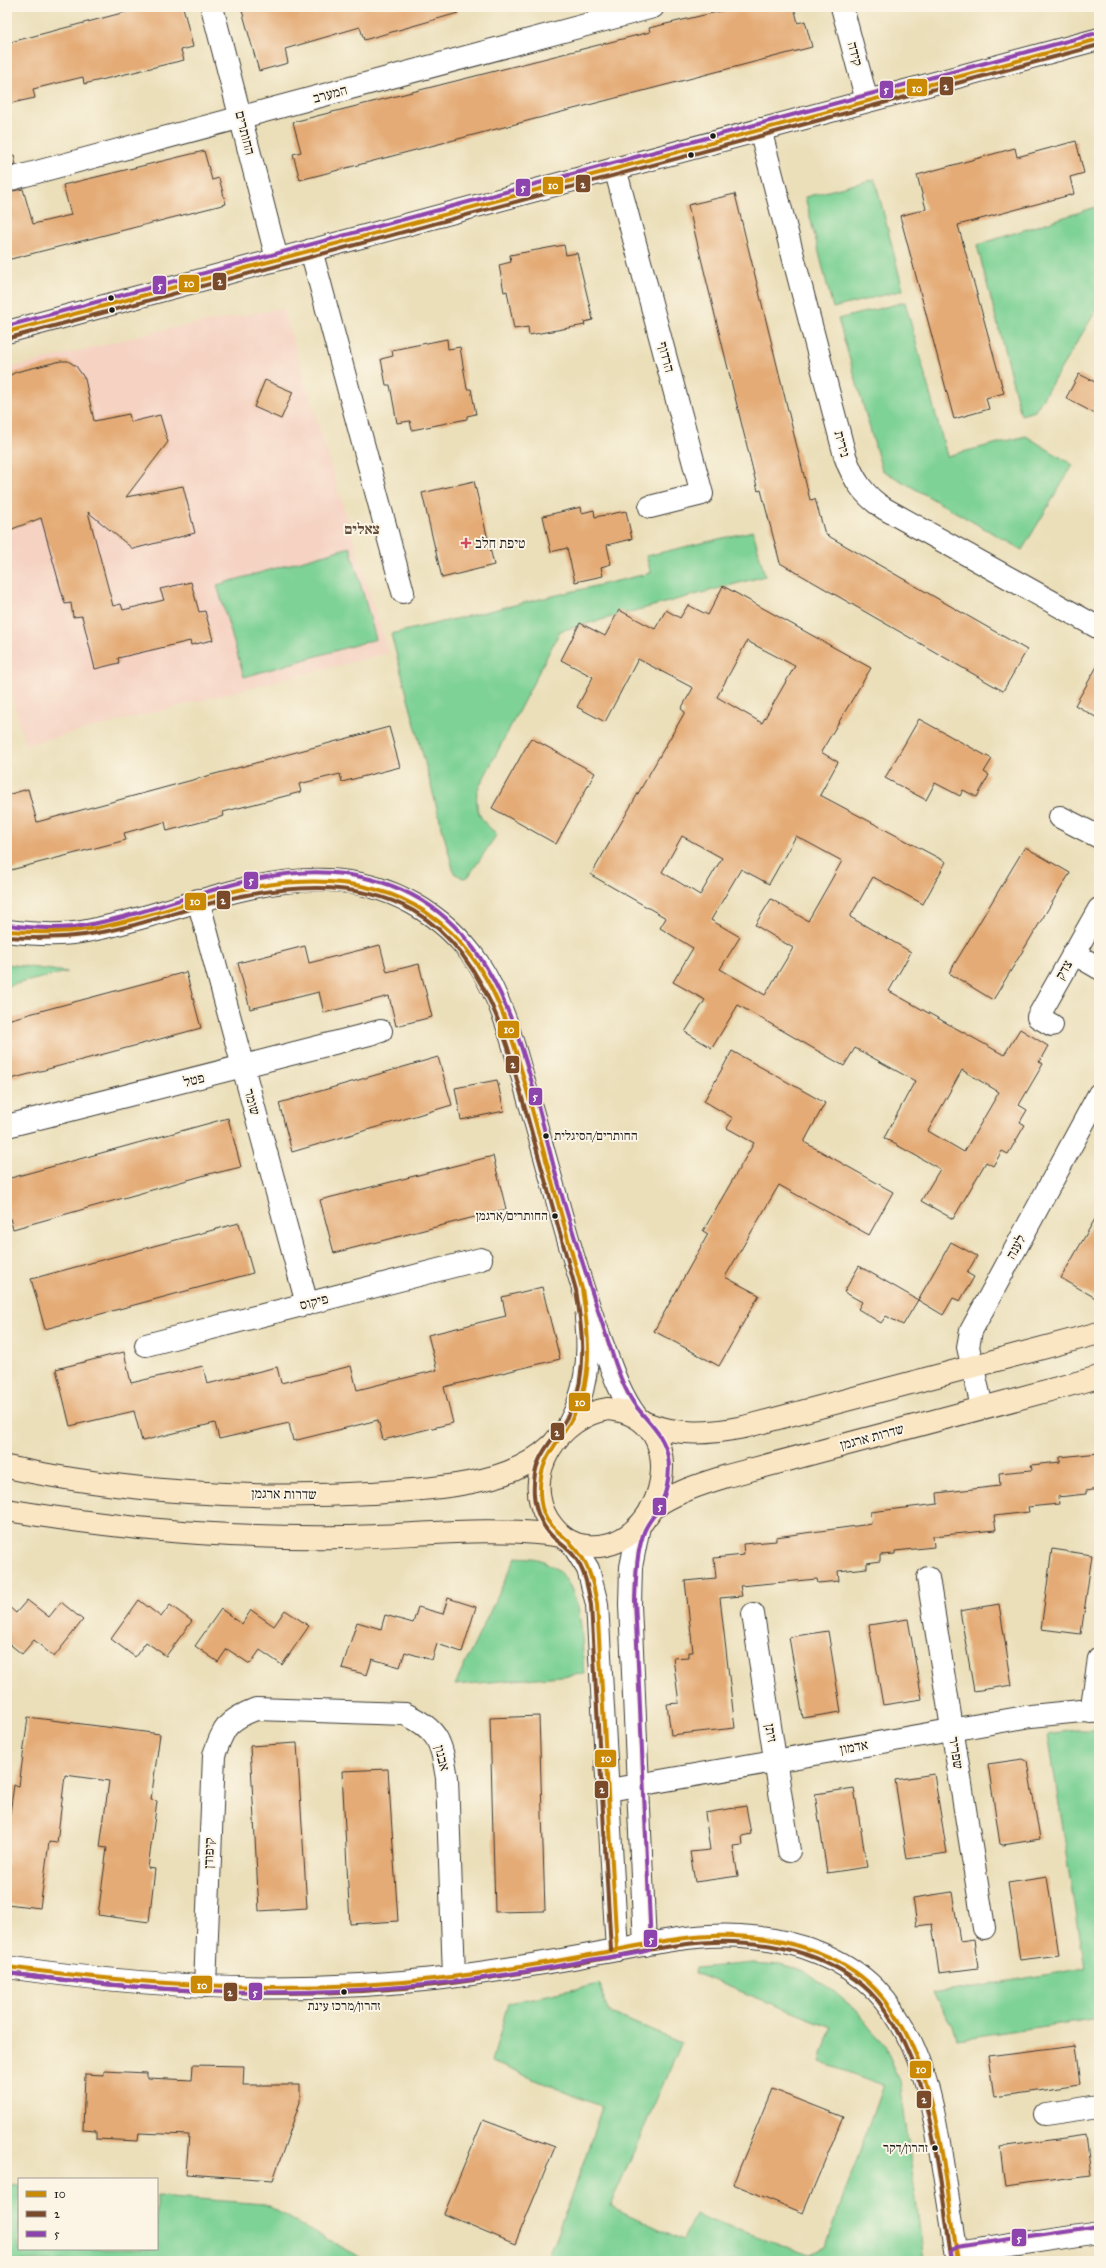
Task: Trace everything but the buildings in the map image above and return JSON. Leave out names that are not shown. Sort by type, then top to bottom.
[{"type":"street","name":"החותרים","points":[[212,7],[277,259]]},
{"type":"street","name":"המערב","points":[[7,180],[653,7]]},
{"type":"street","name":"קידה","points":[[842,7],[867,101]]},
{"type":"street","points":[[7,332],[1099,38]]},
{"type":"street","name":"נירית","points":[[760,129],[845,456],[860,487],[871,499],[884,509],[1099,628]]},
{"type":"street","name":"הרדוף","points":[[616,168],[702,494],[650,507]]},
{"type":"street","points":[[311,250],[403,592]]},
{"type":"street","points":[[1060,817],[1099,837]]},
{"type":"street","points":[[7,931],[34,934],[80,932],[127,921],[198,900],[276,882],[329,880],[375,887],[415,903],[449,929],[478,964],[500,1006],[517,1056],[582,1289],[618,1386],[640,1420],[656,1438],[662,1462],[660,1489],[645,1518],[634,1547],[630,1586],[637,1785],[645,1945]]},
{"type":"street","name":"שומר","points":[[198,900],[307,1304]]},
{"type":"street","name":"צדק","points":[[1052,1025],[1038,1017],[1099,909]]},
{"type":"street","points":[[1073,953],[1099,968]]},
{"type":"street","name":"פטל","points":[[7,1126],[381,1031]]},
{"type":"street","name":"לענה","points":[[982,1407],[968,1347],[971,1331],[1099,1094]]},
{"type":"street","name":"פיקוס","points":[[146,1345],[481,1259]]},
{"type":"street","points":[[582,1289],[588,1338],[586,1374],[577,1409],[569,1424],[552,1445],[542,1467],[540,1494],[546,1518],[566,1539],[588,1569],[597,1604],[609,1790],[617,1950]]},
{"type":"street","points":[[569,1424],[584,1415],[608,1409],[619,1410],[660,1429],[701,1433],[730,1430],[1099,1333]]},
{"type":"street","name":"שדרות ארגמן","points":[[645,1518],[662,1501],[701,1483],[1099,1377]]},
{"type":"street","name":"שדרות ארגמן","points":[[7,1467],[73,1478],[194,1491],[271,1495],[343,1494],[419,1490],[498,1476],[529,1463],[552,1445]]},
{"type":"street","points":[[7,1510],[106,1525],[199,1534],[344,1537],[485,1532],[566,1539],[594,1547],[606,1545],[623,1538],[645,1518]]},
{"type":"street","name":"שפריר","points":[[928,1578],[984,1928]]},
{"type":"street","name":"זיתן","points":[[753,1614],[789,1851]]},
{"type":"street","points":[[1095,1712],[1099,1658]]},
{"type":"street","name":"אבנון","points":[[228,1723],[240,1715],[256,1709],[405,1714],[424,1723],[429,1728],[437,1737],[443,1753],[447,1778],[454,1976]]},
{"type":"street","name":"אדמון","points":[[609,1790],[1031,1716],[1095,1712]]},
{"type":"street","name":"קיפודן","points":[[205,1986],[212,1770],[214,1755],[228,1723]]},
{"type":"street","points":[[7,1967],[102,1978],[205,1986],[269,1988],[353,1986],[454,1976],[534,1965],[697,1937],[751,1936],[799,1945],[840,1963],[874,1988],[901,2022],[921,2063],[934,2112],[957,2257],[1099,2232]]},
{"type":"street","points":[[1045,2114],[1099,2106]]},
{"type":"shaded area","points":[[283,308],[388,653],[25,745],[7,679],[7,369],[162,330]]},
{"type":"green space","points":[[875,179],[903,290],[833,308],[805,197]]},
{"type":"green space","points":[[1099,206],[1099,306],[1035,411],[1021,415],[977,245]]},
{"type":"green space","points":[[905,302],[947,456],[1026,436],[1073,465],[1022,550],[882,470],[838,319]]},
{"type":"green space","points":[[753,531],[765,576],[560,631],[477,791],[477,805],[480,816],[497,834],[468,877],[463,878],[454,873],[391,634],[651,573],[646,556]]},
{"type":"green space","points":[[350,547],[376,639],[244,677],[217,585]]},
{"type":"green space","points":[[7,964],[67,972],[7,986]]},
{"type":"green space","points":[[516,1557],[533,1558],[543,1561],[557,1570],[567,1581],[574,1595],[578,1610],[581,1627],[584,1674],[455,1685]]},
{"type":"green space","points":[[1075,1730],[1099,1730],[1099,2018],[957,2039],[953,2025],[933,1994],[1085,1968],[1048,1734]]},
{"type":"green space","points":[[753,1963],[780,1965],[805,1972],[832,1990],[858,2012],[885,2046],[900,2081],[924,2261],[546,2261],[574,2190],[602,2107],[492,2062],[508,2003],[600,1984],[605,2004],[611,2013],[681,2043],[610,2206],[683,2240],[695,2214],[809,2255],[826,2246],[883,2085],[820,2062],[831,2027],[694,1973],[695,1968]]},
{"type":"green space","points":[[7,2185],[18,2186],[18,2250],[158,2250],[158,2196],[265,2204],[302,2226],[368,2261],[7,2261]]},
{"type":"transit line","name":"5","points":[[7,326],[1097,33]]},
{"type":"transit line","name":"10","points":[[7,332],[1099,39]]},
{"type":"transit line","name":"2","points":[[9,338],[1099,45]]},
{"type":"transit line","name":"5","points":[[7,1973],[76,1981],[211,1991],[343,1991],[477,1979],[649,1950],[651,1945],[635,1600],[637,1568],[641,1543],[646,1527],[659,1508],[665,1494],[669,1472],[668,1457],[663,1441],[629,1396],[616,1365],[569,1220],[531,1078],[515,1030],[496,985],[471,945],[439,912],[397,888],[344,874],[309,872],[241,882],[108,921],[74,927],[41,928],[8,925]]},
{"type":"transit line","name":"10","points":[[7,931],[52,932],[96,928],[133,920],[207,898],[244,889],[286,883],[326,882],[363,886],[397,897],[428,914],[456,938],[480,969],[500,1007],[515,1047],[582,1289],[588,1351],[582,1397],[570,1422],[547,1458],[543,1468],[540,1492],[541,1505],[548,1522],[572,1545],[586,1564],[593,1584],[597,1604],[617,1950]]},
{"type":"transit line","name":"2","points":[[7,937],[54,938],[99,933],[130,926],[203,905],[247,895],[296,889],[340,889],[379,896],[413,911],[443,933],[468,963],[490,1001],[508,1048],[576,1290],[582,1334],[582,1364],[577,1394],[566,1420],[540,1457],[534,1480],[534,1495],[538,1512],[546,1529],[572,1553],[578,1561],[587,1586],[591,1605],[611,1950]]},
{"type":"transit line","name":"10","points":[[7,1967],[61,1974],[170,1983],[279,1987],[334,1986],[463,1976],[686,1938],[718,1936],[753,1937],[810,1949],[845,1965],[861,1976],[875,1989],[896,2016],[913,2047],[925,2081],[935,2117],[958,2261]]},
{"type":"transit line","name":"2","points":[[7,1973],[61,1980],[171,1989],[280,1993],[335,1992],[445,1984],[504,1976],[684,1944],[717,1942],[752,1943],[788,1949],[806,1954],[839,1969],[855,1979],[869,1991],[890,2017],[906,2047],[919,2082],[929,2118],[952,2261]]},
{"type":"transit line","name":"5","points":[[952,2261],[951,2251],[956,2247],[1098,2226]]},
{"type":"place","name":"טיפת חלב","points":[[466,543]]},
{"type":"place","name":"החותרים/הסיגלית","points":[[546,1136]]},
{"type":"place","name":"החותרים/ארגמן","points":[[555,1216]]},
{"type":"place","name":"זהרון/מרכז עינת","points":[[344,1992]]},
{"type":"place","name":"זהרון/דקר","points":[[935,2148]]},
{"type":"district","name":"צאלים","points":[[362,529]]}]
